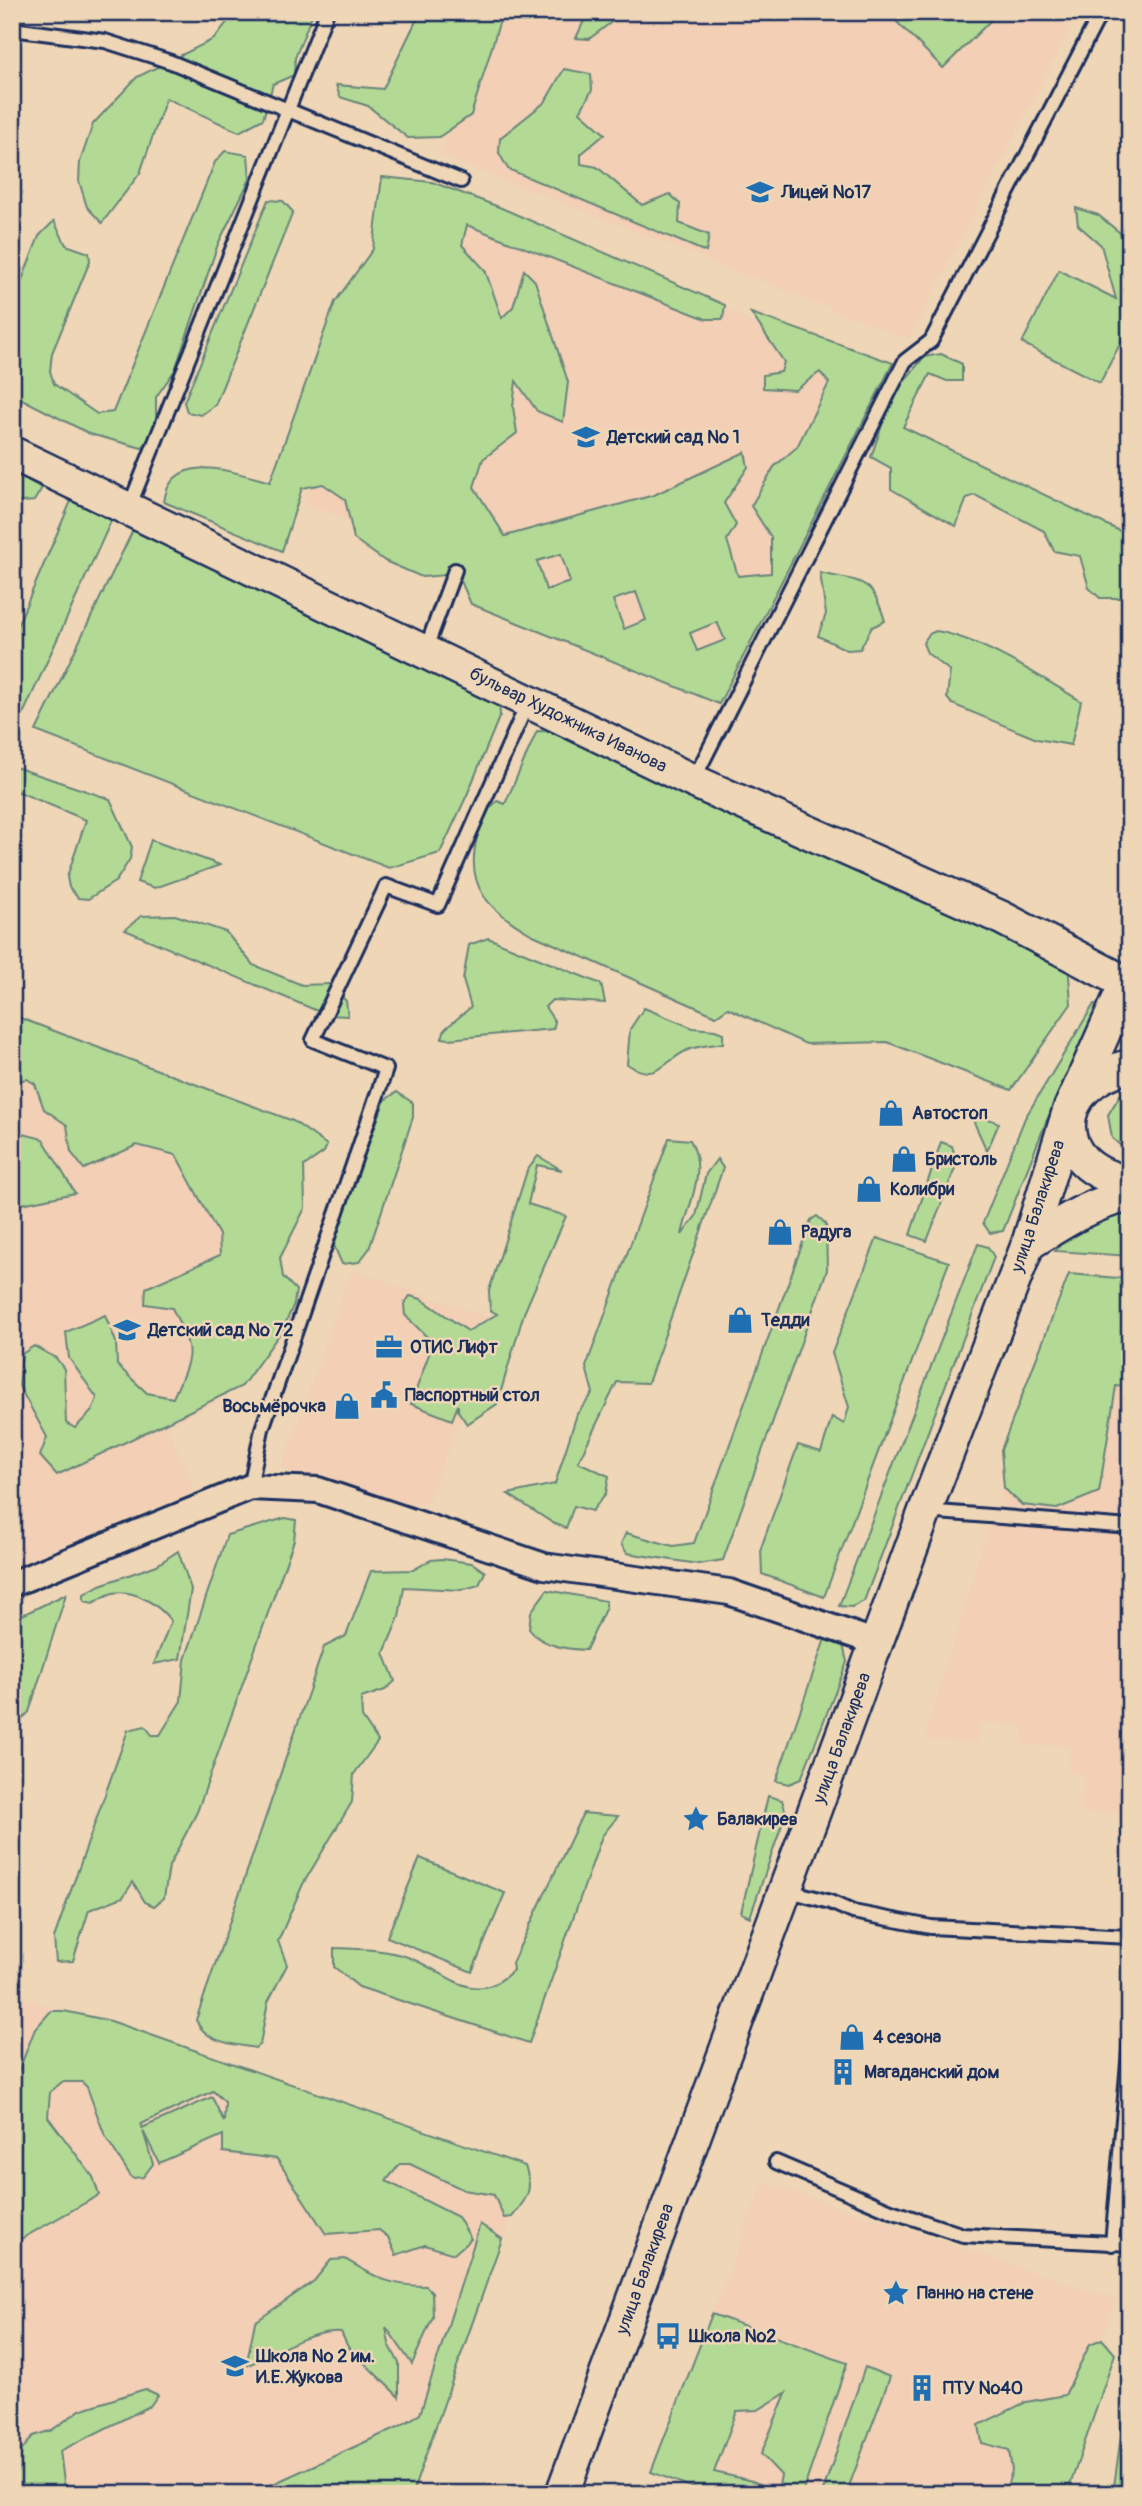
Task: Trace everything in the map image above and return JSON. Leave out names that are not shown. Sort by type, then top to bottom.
[{"type":"street","name":"бульвар Художника Иванова","points":[[12,453],[693,781],[1002,918],[1128,984]]},
{"type":"street","name":"улица Балакирева","points":[[562,2494],[925,1511],[1028,1244],[1069,1111],[1128,984]]},
{"type":"street","points":[[1130,1066],[1104,1075],[1084,1088],[1069,1111],[1070,1140],[1076,1152],[1089,1166],[1114,1180],[1130,1182]]},
{"type":"street","points":[[1028,1244],[1111,1198],[1130,1196]]},
{"type":"street","points":[[12,1584],[250,1487],[318,1490],[544,1566],[729,1592],[877,1643]]},
{"type":"lane","points":[[128,510],[327,12]]},
{"type":"lane","points":[[693,781],[905,361],[931,341],[1101,12]]},
{"type":"lane","points":[[12,29],[105,41],[171,62],[461,181]]},
{"type":"lane","points":[[425,652],[455,570]]},
{"type":"lane","points":[[250,1487],[262,1429],[386,1069],[313,1040],[386,886],[438,905],[529,701]]},
{"type":"lane","points":[[925,1511],[1130,1527]]},
{"type":"lane","points":[[786,1890],[830,1902],[853,1912],[931,1927],[1130,1937]]},
{"type":"lane","points":[[1112,2244],[1130,2040]]},
{"type":"lane","points":[[776,2162],[891,2211],[963,2235],[1130,2244]]},
{"type":"shaded area","name":"Лицей №17","points":[[493,12],[1078,12],[909,339],[441,155]]},
{"type":"shaded area","name":"Детский сад № 1","points":[[446,188],[872,374],[713,689],[304,501]]},
{"type":"shaded area","name":"Детский сад № 72","points":[[12,1055],[295,1181],[217,1402],[167,1426],[195,1492],[12,1567]]},
{"type":"shaded area","points":[[352,1270],[498,1321],[428,1501],[403,1510],[282,1468]]},
{"type":"shaded area","points":[[1116,1386],[1130,1387],[1130,1814],[1082,1811],[1084,1774],[1070,1773],[1071,1746],[1023,1744],[1023,1726],[979,1722],[977,1743],[925,1739],[984,1541],[1004,1488],[1022,1505],[1099,1493]]},
{"type":"shaded area","name":"Школа № 2 им. И.Е. Жукова","points":[[12,1993],[520,2189],[412,2494],[12,2494]]},
{"type":"shaded area","points":[[764,2182],[1115,2299],[1051,2494],[710,2494],[651,2472]]},
{"type":"green space","points":[[235,12],[313,12],[295,58],[294,75],[273,84],[263,119],[239,132],[166,98],[140,173],[102,223],[87,207],[79,181],[80,162],[93,124],[137,77],[214,39]]},
{"type":"green space","points":[[427,12],[500,12],[501,17],[471,115],[439,137],[408,138],[368,106],[340,97],[336,85],[383,89],[416,21]]},
{"type":"green space","points":[[588,12],[625,12],[589,39],[576,38]]},
{"type":"green space","points":[[887,12],[999,12],[943,68]]},
{"type":"green space","points":[[564,69],[591,74],[592,90],[580,112],[605,134],[581,154],[581,164],[597,167],[642,205],[670,194],[680,204],[679,223],[709,235],[706,252],[508,169],[499,153],[500,138],[545,102]]},
{"type":"green space","points":[[225,151],[248,155],[250,179],[218,244],[175,370],[156,397],[156,428],[142,448],[90,434],[22,399],[12,400],[12,306],[39,236],[54,221],[66,245],[89,253],[90,261],[52,353],[50,371],[54,384],[97,414],[113,412],[215,162]]},
{"type":"green space","name":"Детский сад № 1","points":[[382,177],[432,182],[499,207],[725,305],[723,319],[706,319],[467,225],[462,245],[485,270],[502,318],[513,307],[524,270],[535,281],[568,382],[563,422],[537,411],[516,381],[513,407],[517,433],[483,459],[474,487],[505,536],[654,495],[745,452],[748,467],[724,503],[736,525],[727,540],[738,576],[771,573],[771,537],[751,506],[774,467],[797,447],[829,383],[820,372],[795,390],[763,388],[763,375],[781,372],[784,362],[751,313],[893,363],[719,704],[471,604],[458,574],[422,577],[385,561],[354,539],[345,499],[323,484],[302,488],[282,551],[164,502],[169,485],[179,475],[192,470],[223,470],[270,482],[335,302],[373,249]],"holes":[[[561,554],[570,582],[546,590],[537,561]],[[636,592],[646,620],[624,629],[613,600]],[[717,622],[725,640],[697,651],[690,633]]]},
{"type":"green space","points":[[268,200],[283,201],[293,212],[215,405],[201,415],[187,412],[184,402]]},
{"type":"green space","points":[[1076,208],[1098,215],[1130,241],[1130,337],[1124,336],[1100,383],[1022,343],[1059,270],[1116,299],[1101,245],[1078,225]]},
{"type":"green space","points":[[941,354],[962,364],[962,381],[947,381],[930,374],[903,427],[1130,536],[1130,595],[1100,598],[1089,588],[1080,556],[1054,551],[1044,531],[975,495],[967,498],[956,526],[891,489],[891,468],[871,457],[892,396],[924,357]]},
{"type":"green space","points":[[12,472],[42,488],[34,501],[12,503]]},
{"type":"green space","points":[[71,501],[112,519],[19,723],[12,721],[12,638]]},
{"type":"green space","points":[[134,528],[499,701],[500,715],[440,853],[389,868],[36,731]]},
{"type":"green space","points":[[820,573],[855,580],[869,588],[875,596],[885,621],[872,627],[860,649],[847,650],[818,636],[826,614]]},
{"type":"green space","points":[[936,631],[991,650],[1081,701],[1071,745],[1037,739],[952,704],[947,698],[950,671],[927,653],[923,643],[929,634]]},
{"type":"green space","points":[[537,731],[566,732],[1068,961],[1071,1004],[1011,1090],[887,1042],[806,1044],[728,1008],[716,1016],[531,934],[504,916],[484,897],[474,871],[474,856],[484,818],[497,801],[505,804]]},
{"type":"green space","points":[[12,766],[110,799],[132,847],[130,859],[116,881],[88,899],[78,898],[69,887],[67,877],[86,820],[12,789]]},
{"type":"green space","points":[[151,840],[220,865],[155,888],[137,882]]},
{"type":"green space","points":[[175,915],[226,932],[253,965],[302,985],[329,984],[346,1001],[348,1016],[327,1015],[125,930],[141,916]]},
{"type":"green space","points":[[488,938],[601,984],[605,1003],[552,1000],[545,1007],[555,1022],[553,1029],[442,1038],[445,1029],[471,1007],[463,980],[469,945]]},
{"type":"green space","points":[[1094,1004],[1102,1007],[1046,1122],[1003,1231],[990,1233],[983,1223],[1025,1118]]},
{"type":"green space","points":[[644,1008],[693,1028],[723,1033],[723,1043],[690,1049],[654,1071],[638,1070],[627,1064],[630,1029]]},
{"type":"green space","points":[[12,1015],[293,1121],[327,1145],[324,1152],[304,1166],[305,1208],[280,1258],[283,1277],[296,1290],[294,1304],[283,1329],[242,1386],[57,1475],[40,1456],[47,1437],[19,1386],[22,1354],[34,1346],[56,1358],[64,1369],[66,1423],[75,1428],[92,1411],[97,1398],[69,1358],[66,1332],[105,1315],[116,1342],[117,1365],[147,1393],[173,1398],[188,1361],[188,1344],[172,1308],[145,1304],[146,1288],[220,1255],[219,1235],[176,1155],[137,1145],[84,1169],[71,1152],[67,1125],[44,1109],[35,1084],[27,1079],[12,1082]]},
{"type":"green space","points":[[1130,1090],[1130,1154],[1112,1138],[1108,1115],[1120,1095]]},
{"type":"green space","points":[[397,1092],[413,1103],[413,1117],[369,1249],[359,1262],[342,1264],[332,1241],[385,1100]]},
{"type":"green space","points":[[973,1113],[999,1123],[987,1151],[972,1118]]},
{"type":"green space","points":[[12,1131],[43,1139],[75,1193],[12,1206]]},
{"type":"green space","points":[[669,1138],[690,1140],[697,1164],[695,1188],[682,1235],[696,1216],[706,1174],[717,1159],[723,1168],[648,1383],[617,1382],[578,1462],[609,1476],[606,1493],[592,1511],[574,1506],[566,1528],[553,1523],[508,1494],[555,1484],[577,1414],[593,1393],[586,1367]]},
{"type":"green space","points":[[941,1142],[952,1146],[957,1163],[927,1241],[910,1235]]},
{"type":"green space","points":[[538,1156],[562,1170],[537,1165],[528,1204],[566,1216],[524,1313],[497,1404],[467,1424],[458,1411],[458,1405],[452,1420],[411,1404],[433,1343],[405,1315],[404,1304],[410,1296],[421,1299],[468,1331],[497,1314],[490,1310],[489,1291],[527,1171]]},
{"type":"green space","points":[[1123,1214],[1130,1217],[1130,1256],[1055,1251],[1070,1234],[1084,1224]]},
{"type":"green space","points":[[817,1216],[826,1224],[827,1270],[723,1560],[698,1564],[627,1553],[621,1544],[626,1533],[673,1546],[694,1543],[811,1220]]},
{"type":"green space","points":[[877,1238],[949,1262],[824,1597],[762,1574],[761,1548],[798,1445],[821,1452],[832,1417],[844,1424],[849,1407],[832,1353]]},
{"type":"green space","points":[[978,1244],[988,1247],[994,1257],[864,1601],[852,1607],[839,1606]]},
{"type":"green space","points":[[1069,1274],[1130,1279],[1130,1387],[1116,1386],[1099,1492],[1057,1509],[1022,1505],[1004,1488],[1001,1450]]},
{"type":"green space","points":[[285,1518],[296,1520],[294,1540],[197,1812],[169,1866],[164,1898],[154,1906],[145,1902],[133,1882],[123,1897],[89,1910],[73,1961],[56,1962],[54,1938],[128,1730],[145,1726],[152,1735],[160,1735],[181,1701],[185,1660],[227,1535]]},
{"type":"green space","points":[[178,1551],[191,1589],[180,1659],[154,1664],[171,1621],[166,1615],[153,1604],[130,1593],[111,1594],[93,1603],[84,1601],[84,1594],[100,1585],[157,1565]]},
{"type":"green space","points":[[431,1560],[472,1563],[485,1572],[479,1585],[461,1590],[404,1587],[399,1617],[384,1653],[395,1681],[385,1690],[361,1698],[362,1717],[378,1741],[354,1774],[352,1802],[303,1884],[278,1941],[287,1965],[268,2002],[260,2044],[255,2048],[213,2038],[200,2028],[196,2020],[324,1647],[346,1636],[371,1571],[413,1570]]},
{"type":"green space","points":[[547,1590],[606,1601],[606,1607],[586,1650],[547,1643],[529,1629],[531,1612]]},
{"type":"green space","points":[[66,1594],[29,1712],[19,1722],[12,1724],[12,1620]]},
{"type":"green space","points":[[828,1630],[841,1636],[847,1662],[801,1779],[789,1784],[776,1781]]},
{"type":"green space","points":[[768,1796],[782,1800],[786,1813],[750,1917],[741,1913]]},
{"type":"green space","points":[[583,1813],[618,1816],[602,1836],[529,2043],[359,1987],[334,1967],[334,1948],[373,1950],[410,1958],[450,1979],[474,1987],[486,1987],[499,1981],[513,1970],[512,1963]]},
{"type":"green space","points":[[420,1858],[505,1893],[472,1972],[387,1937]]},
{"type":"green space","points":[[51,2011],[64,2011],[111,2021],[525,2166],[529,2182],[528,2194],[512,2217],[504,2218],[494,2195],[464,2190],[410,2164],[400,2164],[386,2181],[458,2217],[471,2239],[454,2254],[425,2245],[396,2255],[388,2237],[379,2230],[326,2234],[277,2159],[223,2152],[223,2135],[159,2163],[143,2131],[153,2164],[143,2177],[132,2178],[105,2136],[87,2087],[82,2082],[62,2082],[50,2092],[48,2117],[93,2177],[99,2195],[12,2244],[12,2088],[35,2029]],"holes":[[[213,2091],[225,2102],[224,2122],[212,2097],[142,2128],[141,2124]]]},
{"type":"green space","points":[[480,2224],[502,2239],[412,2494],[251,2494],[398,2427],[420,2414]]},
{"type":"green space","points":[[345,2259],[383,2279],[426,2286],[432,2292],[433,2317],[412,2364],[386,2327],[389,2344],[399,2363],[399,2397],[348,2347],[341,2332],[305,2338],[246,2366],[255,2322],[314,2281],[331,2260]]},
{"type":"green space","points":[[712,2314],[847,2363],[802,2494],[710,2494],[651,2472]],"holes":[[[786,2393],[761,2454],[781,2475],[778,2491],[752,2481],[714,2472],[737,2411],[758,2410]]]},
{"type":"green space","points":[[1102,2339],[1115,2354],[1067,2494],[1008,2494],[1006,2489],[1012,2471],[1009,2450],[982,2443],[979,2425],[1026,2402],[1065,2395],[1090,2344]]},
{"type":"green space","points":[[865,2367],[890,2377],[846,2494],[822,2494]]},
{"type":"green space","points":[[1130,2370],[1130,2494],[1113,2494]]},
{"type":"green space","points":[[145,2389],[158,2395],[150,2406],[60,2451],[64,2482],[57,2494],[20,2494],[12,2463],[33,2436],[52,2430],[80,2410]]},
{"type":"place","name":"Лицей №17","points":[[760,192]]},
{"type":"place","name":"Детский сад № 1","points":[[586,437]]},
{"type":"place","name":"Автостоп","points":[[891,1113]]},
{"type":"place","name":"Бристоль","points":[[904,1159]]},
{"type":"place","name":"Колибри","points":[[869,1189]]},
{"type":"place","name":"Радуга","points":[[780,1232]]},
{"type":"place","name":"Тедди","points":[[740,1320]]},
{"type":"place","name":"Детский сад № 72","points":[[127,1330]]},
{"type":"place","name":"ОТИС Лифт","points":[[389,1347]]},
{"type":"place","name":"Паспортный стол","points":[[384,1395]]},
{"type":"place","name":"Восьмёрочка","points":[[347,1406]]},
{"type":"place","name":"Балакирев","points":[[696,1819]]},
{"type":"place","name":"4 сезона","points":[[852,2037]]},
{"type":"place","name":"Магаданский дом","points":[[843,2072]]},
{"type":"place","name":"Панно на стене","points":[[896,2293]]},
{"type":"place","name":"Школа №2","points":[[668,2336]]},
{"type":"place","name":"Школа № 2 им. И.Е. Жукова","points":[[235,2366]]},
{"type":"place","name":"ПТУ №40","points":[[922,2388]]}]
